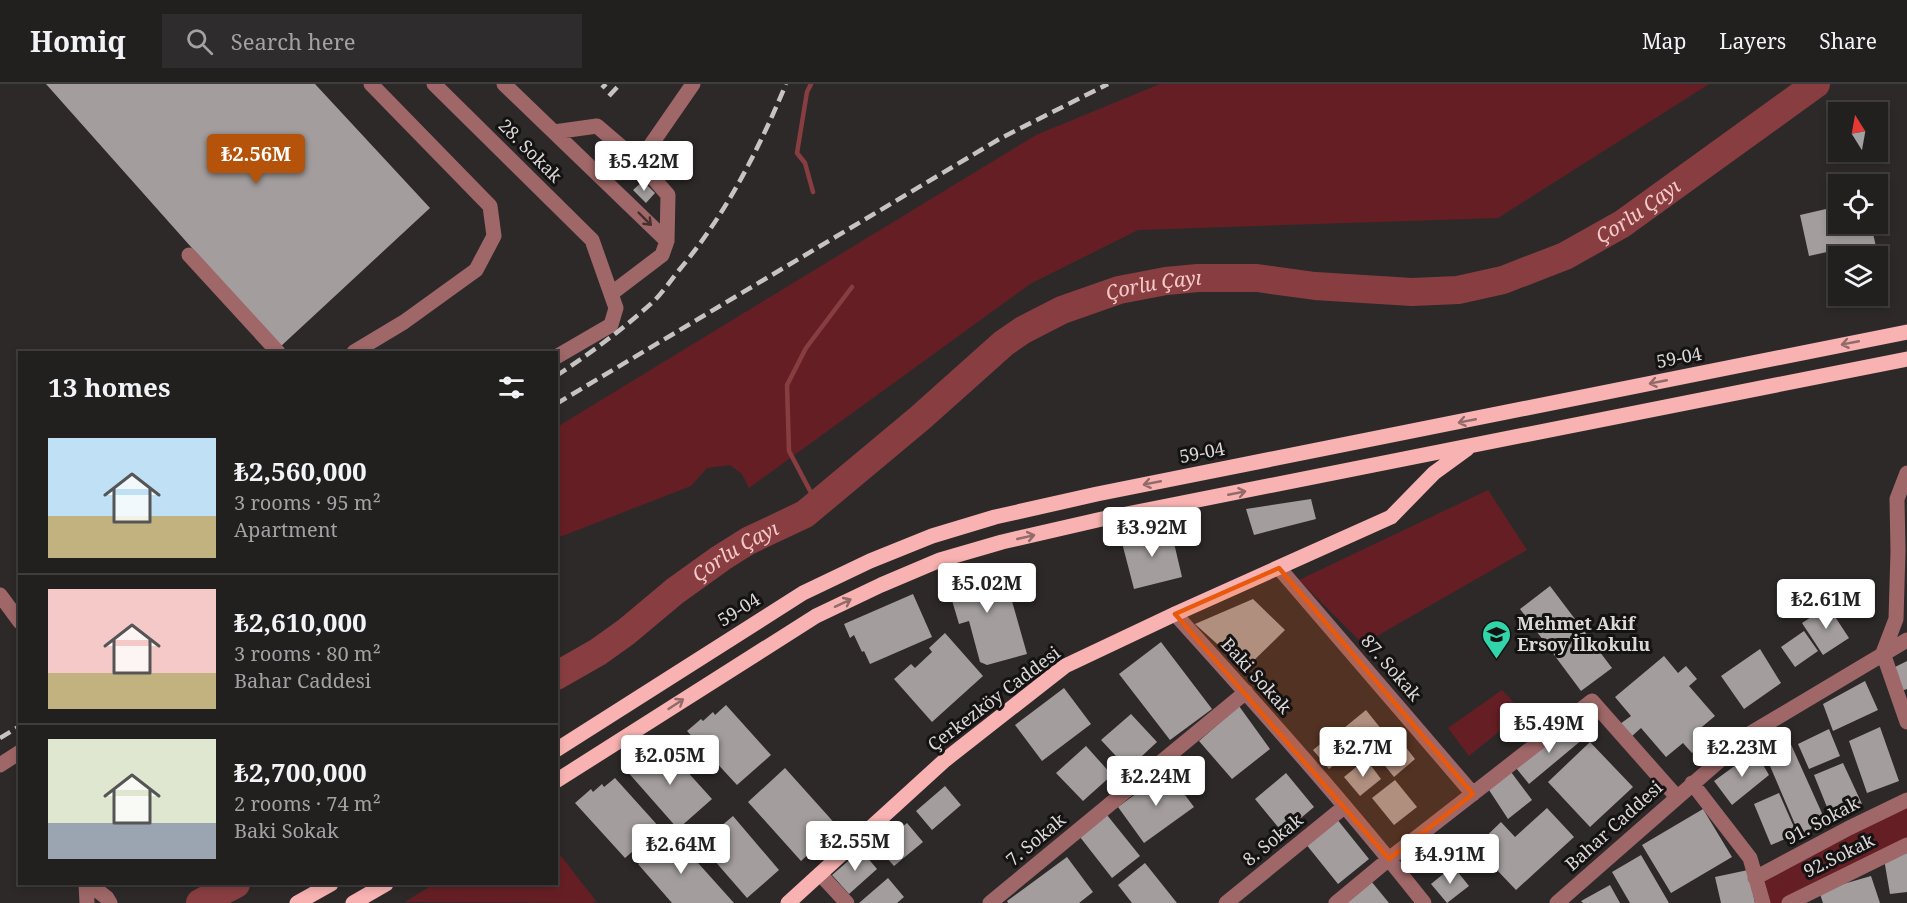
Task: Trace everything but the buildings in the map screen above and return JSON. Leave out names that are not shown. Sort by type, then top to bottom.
[{"type":"main road","name":"59-04","points":[[558,749],[803,593],[870,561],[932,536],[995,517],[1097,494],[1907,332]]},
{"type":"main road","points":[[558,780],[816,616],[940,560],[1002,542],[1102,519],[1907,359]]},
{"type":"main road","name":"Çerkezköy Caddesi","points":[[788,903],[945,760],[1065,666],[1391,517],[1434,473],[1470,447]]},
{"type":"main road","points":[[297,903],[329,885]]},
{"type":"main road","points":[[353,903],[384,885]]},
{"type":"street","points":[[356,351],[404,322],[476,270],[494,236],[490,206],[371,84]]},
{"type":"street","name":"28. Sokak","points":[[434,84],[592,240],[616,308],[611,325],[558,356]]},
{"type":"street","points":[[504,84],[667,241]]},
{"type":"street","points":[[639,162],[693,84]]},
{"type":"street","points":[[554,132],[597,126],[639,162],[668,195],[667,241],[662,255],[612,292]]},
{"type":"street","points":[[189,255],[277,351]]},
{"type":"street","points":[[1907,473],[1897,499],[1902,512],[1896,619],[1883,654],[1907,722]]},
{"type":"street","name":"87. Sokak","points":[[1279,568],[1473,794]]},
{"type":"street","points":[[0,595],[18,619]]},
{"type":"street","name":"Baki Sokak","points":[[1175,614],[1246,692],[1424,903]]},
{"type":"street","name":"Bahar Caddesi","points":[[1557,903],[1676,796],[1751,733],[1907,640]]},
{"type":"street","name":"7. Sokak","points":[[990,903],[1246,692]]},
{"type":"street","points":[[1336,903],[1592,701],[1676,796]]},
{"type":"street","points":[[0,765],[18,753]]},
{"type":"street","points":[[1692,783],[1750,858],[1763,903]]},
{"type":"street","name":"91. Sokak","points":[[1755,878],[1907,800]]},
{"type":"street","name":"8. Sokak","points":[[1226,903],[1344,807]]},
{"type":"street","name":"92.Sokak","points":[[1789,903],[1907,845]]},
{"type":"street","points":[[820,874],[848,903]]},
{"type":"street","points":[[87,903],[88,885]]},
{"type":"street","points":[[89,885],[108,900]]},
{"type":"highlighted area","points":[[1279,568],[1473,794],[1389,859],[1175,614]]},
{"type":"shaded area","points":[[1160,84],[1709,84],[1498,218],[1138,230],[1030,284],[749,488],[742,474],[730,465],[707,468],[691,486],[558,538],[558,426],[1036,135]]},
{"type":"shaded area","points":[[1488,490],[1527,550],[1363,644],[1299,580]]},
{"type":"shaded area","points":[[1502,690],[1523,712],[1469,756],[1448,728]]},
{"type":"shaded area","points":[[1907,802],[1907,845],[1785,903],[1764,903],[1757,879]]},
{"type":"shaded area","points":[[558,852],[596,901],[593,903],[405,902],[432,885],[558,885]]},
{"type":"waterway","points":[[811,84],[807,92],[797,153],[805,163],[813,192]]},
{"type":"waterway","name":"Çorlu Çayı","points":[[558,675],[598,652],[626,632],[675,591],[721,558],[748,541],[805,514],[920,418],[1004,343],[1023,330],[1062,310],[1119,290],[1166,281],[1198,278],[1257,278],[1315,286],[1412,292],[1458,290],[1503,280],[1565,256],[1622,224],[1816,84]]},
{"type":"waterway","points":[[817,504],[789,451],[787,385],[806,348],[852,287]]},
{"type":"waterway","name":"Çorlu Çayı","points":[[200,903],[234,885]]},
{"type":"railway","points":[[602,88],[606,84]]},
{"type":"railway","points":[[609,96],[620,84]]},
{"type":"railway","points":[[558,375],[619,331],[654,301],[697,248],[740,181],[786,84]]},
{"type":"railway","points":[[558,403],[1001,138],[1108,84]]},
{"type":"railway","points":[[0,738],[18,727]]},
{"type":"place","name":"Mehmet Akif Ersoy İlkokulu","points":[[1496,660]]}]
